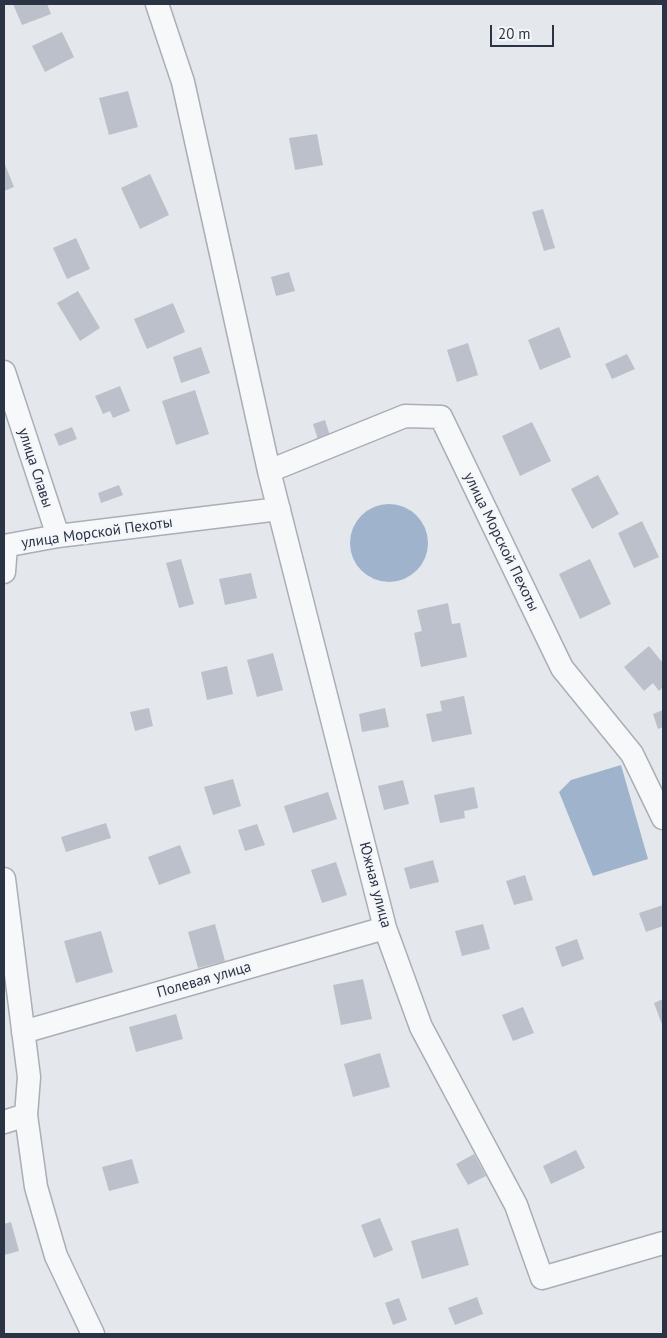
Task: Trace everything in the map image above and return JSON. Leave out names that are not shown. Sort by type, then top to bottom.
[{"type":"street","name":"Южная улица","points":[[157,4],[183,82],[269,471],[385,928],[421,1027],[516,1205],[542,1278],[663,1243]]},
{"type":"street","name":"улица Славы","points":[[4,372],[58,536]]},
{"type":"street","name":"улица Морской Пехоты","points":[[269,471],[405,416],[441,417],[562,668],[632,754],[663,818]]},
{"type":"street","name":"улица Морской Пехоты","points":[[5,546],[58,536],[280,509]]},
{"type":"street","points":[[4,572],[5,546]]},
{"type":"street","points":[[4,879],[29,1077],[26,1115],[36,1187],[56,1256],[93,1334]]},
{"type":"street","name":"Полевая улица","points":[[22,1032],[385,928]]},
{"type":"street","points":[[4,1122],[26,1115]]},
{"type":"water","points":[[389,504],[404,507],[421,521],[425,528],[428,543],[425,558],[411,575],[404,579],[389,582],[374,579],[357,565],[353,558],[350,543],[353,528],[367,511],[374,507]]},
{"type":"water","points":[[621,765],[648,859],[593,876],[559,792],[571,780]]},
{"type":"building","points":[[13,4],[47,4],[51,14],[22,25]]},
{"type":"building","points":[[62,32],[74,57],[45,72],[32,46]]},
{"type":"building","points":[[128,91],[138,127],[109,135],[99,98]]},
{"type":"building","points":[[317,134],[323,165],[295,170],[289,138]]},
{"type":"building","points":[[4,162],[14,187],[4,191]]},
{"type":"building","points":[[150,174],[169,215],[140,229],[121,188]]},
{"type":"building","points":[[543,209],[555,248],[544,251],[532,212]]},
{"type":"building","points":[[76,238],[90,269],[67,279],[53,248]]},
{"type":"building","points":[[289,272],[295,291],[276,296],[271,277]]},
{"type":"building","points":[[78,291],[100,328],[80,341],[57,303]]},
{"type":"building","points":[[173,303],[185,332],[147,349],[134,319]]},
{"type":"building","points":[[559,327],[571,357],[540,370],[528,340]]},
{"type":"building","points":[[468,343],[478,375],[457,382],[447,350]]},
{"type":"building","points":[[201,347],[210,373],[181,383],[173,357]]},
{"type":"building","points":[[627,354],[635,369],[612,379],[605,364]]},
{"type":"building","points":[[120,386],[130,411],[113,418],[110,411],[103,414],[95,396]]},
{"type":"building","points":[[195,390],[209,434],[176,445],[162,401]]},
{"type":"building","points":[[325,420],[331,439],[319,443],[313,424]]},
{"type":"building","points":[[532,422],[551,461],[520,476],[502,436]]},
{"type":"building","points":[[72,427],[77,439],[59,446],[54,434]]},
{"type":"building","points":[[598,475],[619,514],[592,529],[571,489]]},
{"type":"building","points":[[119,485],[123,495],[101,503],[98,493]]},
{"type":"building","points":[[642,521],[659,557],[634,568],[618,533]]},
{"type":"building","points":[[181,559],[194,604],[179,608],[166,563]]},
{"type":"building","points":[[590,559],[611,604],[580,619],[559,574]]},
{"type":"building","points":[[251,573],[257,598],[225,605],[219,579]]},
{"type":"building","points":[[448,603],[452,624],[460,623],[467,657],[421,667],[414,633],[422,631],[417,610]]},
{"type":"building","points":[[649,646],[663,663],[663,687],[659,691],[653,683],[644,691],[624,667]]},
{"type":"building","points":[[273,653],[283,690],[257,697],[247,660]]},
{"type":"building","points":[[227,666],[233,694],[207,700],[201,672]]},
{"type":"building","points":[[464,696],[472,734],[432,742],[426,714],[442,711],[440,701]]},
{"type":"building","points":[[149,708],[153,726],[135,731],[130,712]]},
{"type":"building","points":[[385,708],[389,727],[362,732],[359,714]]},
{"type":"building","points":[[663,710],[663,727],[658,729],[653,714]]},
{"type":"building","points":[[233,779],[241,806],[213,815],[204,787]]},
{"type":"building","points":[[403,780],[409,804],[384,810],[378,786]]},
{"type":"building","points":[[474,787],[478,808],[464,811],[465,818],[440,823],[434,795]]},
{"type":"building","points":[[328,792],[337,819],[293,833],[284,806]]},
{"type":"building","points":[[106,823],[111,838],[66,852],[61,837]]},
{"type":"building","points":[[257,824],[265,845],[245,851],[238,830]]},
{"type":"building","points":[[180,845],[191,873],[159,885],[148,857]]},
{"type":"building","points":[[433,860],[439,882],[410,889],[404,868]]},
{"type":"building","points":[[336,862],[347,895],[322,903],[311,870]]},
{"type":"building","points":[[525,875],[533,900],[514,905],[506,881]]},
{"type":"building","points":[[663,905],[663,926],[646,932],[639,913]]},
{"type":"building","points":[[215,924],[225,961],[198,968],[188,932]]},
{"type":"building","points":[[483,924],[490,949],[462,956],[455,931]]},
{"type":"building","points":[[101,931],[113,972],[76,983],[64,941]]},
{"type":"building","points":[[577,939],[584,959],[562,967],[555,947]]},
{"type":"building","points":[[363,979],[372,1019],[341,1025],[333,985]]},
{"type":"building","points":[[663,999],[663,1027],[654,1003]]},
{"type":"building","points":[[523,1007],[534,1033],[513,1041],[502,1015]]},
{"type":"building","points":[[176,1014],[183,1039],[136,1052],[129,1027]]},
{"type":"building","points":[[380,1053],[390,1087],[353,1097],[344,1064]]},
{"type":"building","points":[[576,1150],[585,1168],[551,1184],[543,1166]]},
{"type":"building","points":[[474,1154],[486,1176],[468,1185],[456,1164]]},
{"type":"building","points":[[132,1159],[139,1183],[109,1191],[102,1167]]},
{"type":"building","points":[[380,1218],[393,1250],[374,1258],[361,1225]]},
{"type":"building","points":[[11,1222],[19,1251],[4,1255],[4,1224]]},
{"type":"building","points":[[458,1228],[469,1265],[422,1279],[411,1241]]},
{"type":"building","points":[[477,1297],[483,1314],[455,1325],[448,1308]]},
{"type":"building","points":[[399,1298],[407,1320],[393,1325],[385,1303]]}]
